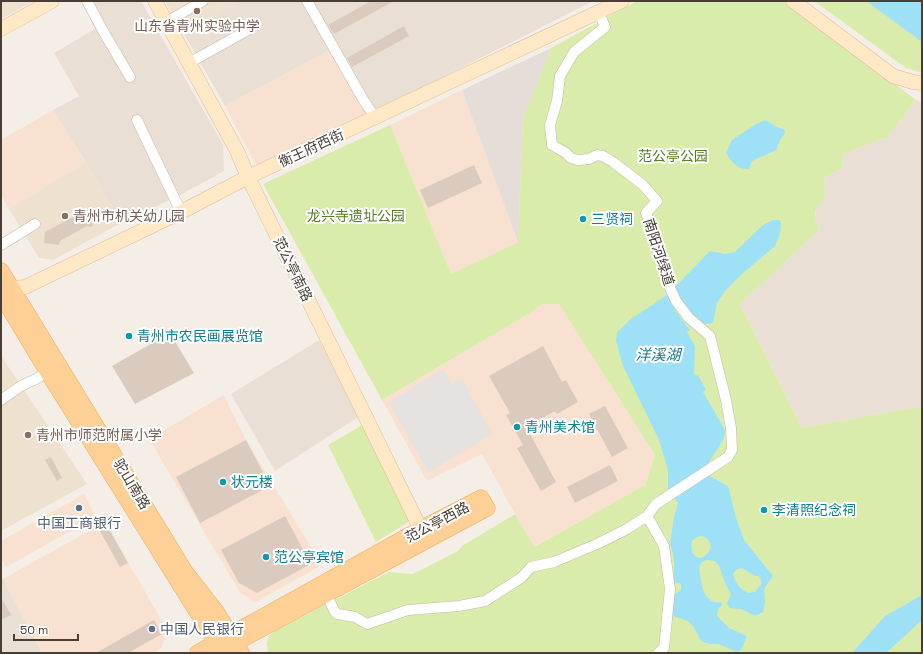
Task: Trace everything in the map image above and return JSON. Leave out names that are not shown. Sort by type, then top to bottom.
[{"type":"main road","name":"驼山南路","points":[[1,271],[4,293],[226,647]]},
{"type":"main road","name":"范公亭西路","points":[[198,653],[226,647],[326,594],[424,535]]},
{"type":"main road","name":"范公亭西路","points":[[226,647],[424,535]]},
{"type":"street","points":[[1,29],[52,1]]},
{"type":"street","points":[[87,1],[130,77]]},
{"type":"street","name":"范公亭南路","points":[[155,1],[237,151],[248,177],[424,535]]},
{"type":"street","points":[[166,22],[203,1]]},
{"type":"street","points":[[307,1],[375,118]]},
{"type":"street","name":"衡王府西街","points":[[4,293],[25,287],[181,212],[248,177],[622,1]]},
{"type":"street","points":[[793,1],[893,76],[922,83]]},
{"type":"street","name":"南阳河绿道","points":[[599,12],[605,27],[574,52],[560,76],[557,101],[550,125],[552,145],[566,153],[570,158],[578,160],[589,159],[597,155],[608,159],[643,185],[657,201],[646,213],[670,283],[670,288],[676,301],[689,318],[710,336],[726,400],[732,440],[732,450],[728,457],[656,504],[647,516]]},
{"type":"street","points":[[188,63],[248,30]]},
{"type":"street","points":[[137,120],[181,212]]},
{"type":"street","points":[[1,245],[35,224]]},
{"type":"street","points":[[1,400],[21,386],[53,369]]},
{"type":"street","points":[[326,594],[335,612],[338,614],[355,617],[367,624],[408,610],[459,606],[485,601],[521,578],[531,567],[554,562],[599,543],[627,529],[647,516],[664,546],[670,589],[664,648],[658,653]]},
{"type":"shaded area","points":[[1,1],[34,1],[1,19]]},
{"type":"shaded area","points":[[82,1],[141,1],[223,145],[224,171],[182,194],[121,223],[86,162],[53,110],[79,96],[54,53],[95,29]]},
{"type":"shaded area","name":"山东省青州实验中学","points":[[165,1],[236,1],[233,3],[234,5],[183,32]]},
{"type":"shaded area","points":[[236,1],[593,1],[437,80],[366,114],[330,50],[225,106],[183,32],[233,5]]},
{"type":"shaded area","points":[[551,48],[523,118],[518,242],[462,90]]},
{"type":"shaded area","points":[[330,50],[366,114],[256,165],[225,106]]},
{"type":"shaded area","points":[[462,90],[518,242],[451,274],[390,125]]},
{"type":"shaded area","points":[[916,100],[922,103],[922,406],[802,428],[740,304],[819,230],[815,220],[816,209],[819,202],[826,197],[824,178],[843,168],[842,155],[888,137]]},
{"type":"shaded area","points":[[53,110],[86,162],[9,209],[1,195],[1,140]]},
{"type":"shaded area","name":"青州市机关幼儿园","points":[[86,162],[121,223],[53,260],[39,258],[9,209]]},
{"type":"shaded area","name":"青州美术馆","points":[[542,304],[559,304],[655,455],[645,485],[533,547],[482,454],[427,481],[382,400],[530,313]]},
{"type":"shaded area","points":[[319,340],[358,417],[275,471],[231,394]]},
{"type":"shaded area","name":"青州市师范附属小学","points":[[1,356],[87,484],[1,531]]},
{"type":"shaded area","points":[[443,369],[451,384],[462,379],[492,434],[428,472],[389,402]]},
{"type":"shaded area","points":[[224,395],[246,440],[322,565],[254,603],[240,592],[149,439]]},
{"type":"shaded area","points":[[84,494],[96,517],[6,567],[1,559],[1,541]]},
{"type":"shaded area","points":[[105,522],[167,630],[162,647],[152,653],[42,653],[3,579]]},
{"type":"shaded area","points":[[1,576],[3,579],[42,653],[1,653]]},
{"type":"green space","name":"范公亭公园","points":[[637,1],[785,1],[916,100],[888,137],[842,155],[843,168],[824,178],[826,198],[816,208],[815,212],[819,230],[740,304],[802,428],[922,406],[922,653],[268,653],[267,643],[269,636],[275,631],[389,572],[413,574],[458,551],[462,546],[515,514],[534,547],[645,485],[655,455],[559,304],[542,304],[530,313],[382,400],[263,184],[390,125],[451,274],[518,242],[523,118],[551,48]]},
{"type":"green space","points":[[814,1],[922,1],[922,73],[906,68]]},
{"type":"green space","points":[[362,425],[410,521],[376,542],[328,445]]},
{"type":"water","points":[[866,1],[922,1],[922,42]]},
{"type":"water","points":[[766,120],[776,127],[784,129],[785,133],[776,150],[752,161],[749,169],[738,167],[726,153],[732,140],[756,124]]},
{"type":"water","name":"洋溪湖","points":[[773,220],[779,220],[781,222],[780,234],[775,246],[742,274],[725,291],[717,303],[713,323],[700,325],[672,300],[674,309],[690,330],[687,332],[695,346],[694,373],[696,376],[698,375],[706,390],[703,392],[724,428],[725,434],[723,440],[705,469],[708,475],[728,486],[736,518],[744,540],[773,576],[764,589],[765,602],[763,612],[755,616],[741,609],[729,608],[727,603],[731,594],[725,584],[718,564],[712,560],[708,560],[701,563],[699,567],[702,585],[706,596],[715,602],[721,602],[722,605],[718,609],[717,616],[729,628],[747,636],[741,650],[738,652],[718,644],[703,642],[688,621],[673,616],[674,595],[681,590],[681,584],[674,582],[674,558],[670,543],[678,503],[668,488],[668,470],[659,440],[623,366],[616,341],[617,332],[631,319],[667,295],[710,251],[725,254],[735,252],[763,225]],"holes":[[[702,536],[708,539],[711,546],[709,552],[702,558],[696,557],[692,552],[692,541],[697,537]],[[742,568],[755,576],[759,576],[762,583],[755,592],[748,593],[737,583],[733,574],[736,570]]]},
{"type":"water","points":[[922,595],[922,620],[886,653],[852,653],[885,616]]},
{"type":"building","points":[[371,1],[394,1],[334,34],[328,25]]},
{"type":"building","points":[[404,26],[409,36],[352,67],[347,58]]},
{"type":"building","points":[[474,165],[482,183],[428,208],[420,190]]},
{"type":"building","points":[[86,210],[95,212],[92,227],[87,226],[60,241],[59,245],[44,243],[45,232]]},
{"type":"building","points":[[170,333],[194,373],[135,404],[112,366]]},
{"type":"building","points":[[543,346],[562,382],[566,380],[578,402],[557,414],[555,411],[537,421],[539,424],[528,430],[556,482],[541,491],[517,448],[523,445],[506,415],[510,413],[489,376]]},
{"type":"building","points":[[605,406],[628,448],[612,457],[589,414]]},
{"type":"building","name":"状元楼","points":[[246,440],[270,486],[200,523],[176,477]]},
{"type":"building","points":[[51,457],[62,478],[57,481],[45,460]]},
{"type":"building","points":[[610,465],[618,481],[575,503],[567,487]]},
{"type":"building","name":"范公亭宾馆","points":[[285,516],[311,564],[257,593],[239,583],[221,550]]},
{"type":"building","points":[[108,527],[128,563],[120,567],[100,531]]},
{"type":"building","points":[[1,597],[11,615],[1,620]]},
{"type":"building","points":[[154,620],[162,634],[128,653],[96,653]]},
{"type":"place","name":"山东省青州实验中学","points":[[197,11]]},
{"type":"place","name":"青州市机关幼儿园","points":[[65,216]]},
{"type":"place","name":"三贤祠","points":[[583,219]]},
{"type":"place","name":"青州市农民画展览馆","points":[[129,336]]},
{"type":"place","name":"青州美术馆","points":[[517,427]]},
{"type":"place","name":"青州市师范附属小学","points":[[28,435]]},
{"type":"place","name":"状元楼","points":[[223,482]]},
{"type":"place","name":"中国工商银行","points":[[79,508]]},
{"type":"place","name":"李清照纪念祠","points":[[764,510]]},
{"type":"place","name":"范公亭宾馆","points":[[266,557]]},
{"type":"place","name":"中国人民银行","points":[[152,629]]},
{"type":"park label","name":"龙兴寺遗址公园","points":[[356,216]]}]
